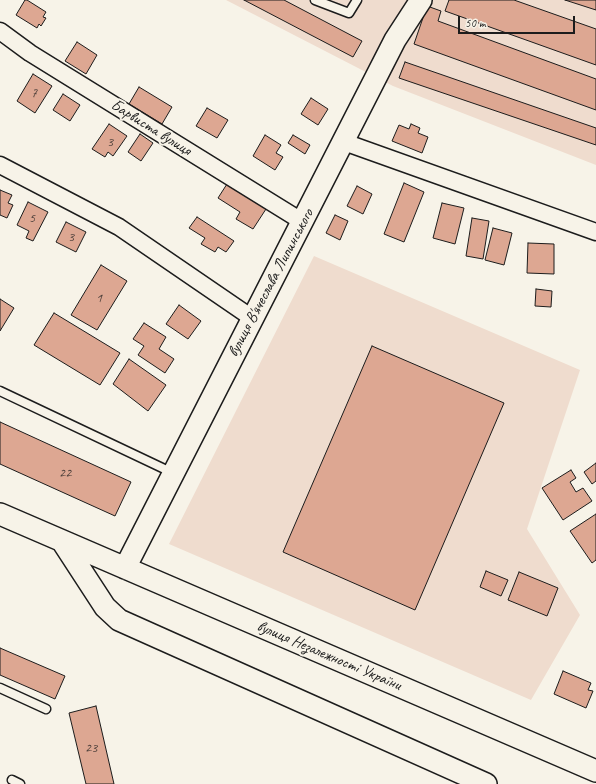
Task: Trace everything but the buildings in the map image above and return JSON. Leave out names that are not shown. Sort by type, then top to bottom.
[{"type":"street","name":"вулиця В'ячеслава Липинського","points":[[125,568],[395,40],[421,0]]},
{"type":"street","name":"Барвиста вулиця","points":[[0,31],[30,53],[303,222]]},
{"type":"street","points":[[344,142],[596,232]]},
{"type":"street","points":[[0,165],[119,226],[252,318]]},
{"type":"street","name":"вулиця Незалежності України","points":[[0,514],[596,771]]},
{"type":"street","points":[[62,541],[105,606],[119,620],[486,784]]},
{"type":"lane","points":[[315,0],[349,13],[357,0]]},
{"type":"lane","points":[[0,391],[173,473]]},
{"type":"lane","points":[[0,688],[46,709]]},
{"type":"lane","points":[[12,780],[20,784]]},
{"type":"shaded area","points":[[226,0],[596,0],[596,165],[393,86]]},
{"type":"shaded area","points":[[314,256],[580,370],[527,529],[580,615],[531,700],[169,544]]}]
